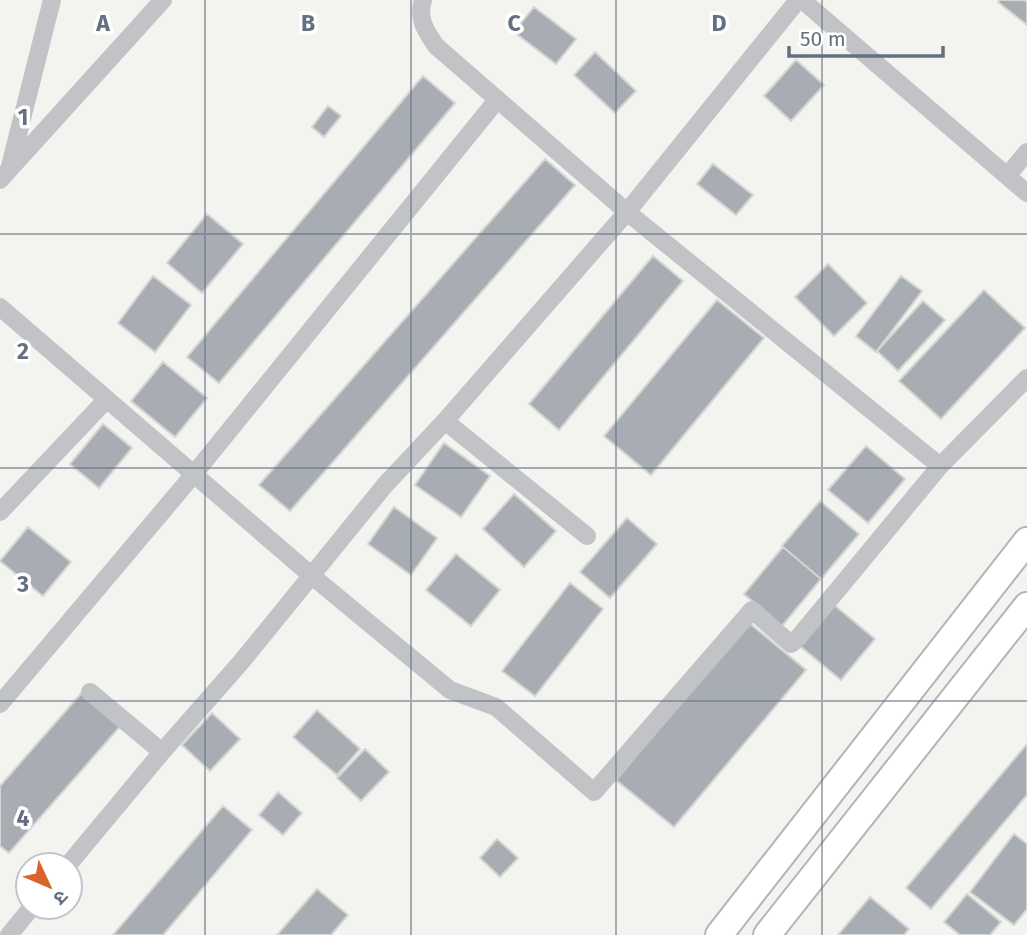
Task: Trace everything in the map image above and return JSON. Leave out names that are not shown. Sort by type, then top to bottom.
[{"type":"main road","points":[[719,935],[1027,541]]},
{"type":"main road","points":[[768,935],[1027,606]]},
{"type":"street","points":[[4,175],[52,0]]},
{"type":"street","points":[[4,175],[163,0]]},
{"type":"street","points":[[424,0],[420,9],[422,25],[436,46],[627,212],[940,466]]},
{"type":"street","points":[[80,851],[312,576],[385,485],[445,421],[627,212],[800,0],[1027,193]]},
{"type":"street","points":[[0,704],[194,474],[497,100]]},
{"type":"street","points":[[1007,176],[1027,152]]},
{"type":"street","points":[[0,307],[312,576],[450,690],[496,707],[594,792],[752,610],[791,645],[940,466],[1027,378]]},
{"type":"street","points":[[0,512],[107,399]]},
{"type":"street","points":[[445,421],[587,536]]},
{"type":"street","points":[[90,692],[162,752]]},
{"type":"street","points":[[9,935],[20,921]]},
{"type":"building","points":[[998,2],[1027,2],[1027,25]]},
{"type":"building","points":[[534,7],[576,39],[556,64],[514,32]]},
{"type":"building","points":[[595,52],[636,91],[615,113],[574,75]]},
{"type":"building","points":[[796,60],[824,85],[791,121],[764,96]]},
{"type":"building","points":[[423,76],[455,103],[219,383],[187,357]]},
{"type":"building","points":[[328,106],[341,116],[324,137],[312,127]]},
{"type":"building","points":[[545,159],[575,185],[290,511],[259,485]]},
{"type":"building","points":[[713,164],[753,195],[736,215],[697,184]]},
{"type":"building","points":[[207,214],[243,244],[202,293],[167,263]]},
{"type":"building","points":[[653,256],[683,281],[559,430],[529,404]]},
{"type":"building","points":[[828,264],[867,303],[834,336],[795,297]]},
{"type":"building","points":[[153,276],[191,305],[155,352],[118,323]]},
{"type":"building","points":[[901,276],[922,291],[876,352],[856,336]]},
{"type":"building","points":[[984,290],[1025,328],[941,419],[899,381]]},
{"type":"building","points":[[717,300],[764,338],[651,475],[604,436]]},
{"type":"building","points":[[923,301],[945,320],[898,371],[877,351]]},
{"type":"building","points":[[163,362],[207,398],[175,437],[131,401]]},
{"type":"building","points":[[103,424],[132,448],[99,488],[70,464]]},
{"type":"building","points":[[444,443],[490,476],[461,517],[415,485]]},
{"type":"building","points":[[866,446],[905,479],[868,523],[828,490]]},
{"type":"building","points":[[514,494],[556,531],[524,567],[483,529]]},
{"type":"building","points":[[820,501],[859,534],[821,579],[782,546]]},
{"type":"building","points":[[394,507],[437,538],[411,575],[368,544]]},
{"type":"building","points":[[627,518],[657,544],[610,598],[580,572]]},
{"type":"building","points":[[28,527],[71,562],[43,596],[0,561]]},
{"type":"building","points":[[783,547],[821,579],[782,626],[744,594]]},
{"type":"building","points":[[456,554],[500,590],[471,626],[426,590]]},
{"type":"building","points":[[570,583],[603,609],[535,696],[502,671]]},
{"type":"building","points":[[834,605],[875,639],[841,680],[800,646]]},
{"type":"building","points":[[748,622],[806,670],[674,827],[616,780]]},
{"type":"building","points":[[85,689],[123,723],[9,853],[0,846],[0,786]]},
{"type":"building","points":[[317,710],[360,749],[337,775],[293,737]]},
{"type":"building","points":[[212,713],[240,739],[210,771],[182,745]]},
{"type":"building","points":[[1027,744],[1027,795],[931,909],[906,888]]},
{"type":"building","points":[[365,749],[389,772],[361,801],[337,778]]},
{"type":"building","points":[[278,792],[302,813],[283,835],[259,815]]},
{"type":"building","points":[[223,806],[252,830],[163,935],[113,935]]},
{"type":"building","points":[[1014,834],[1027,844],[1027,909],[1014,925],[970,892]]},
{"type":"building","points":[[497,839],[518,858],[500,877],[480,858]]},
{"type":"building","points":[[317,889],[348,915],[331,935],[277,935]]},
{"type":"building","points":[[967,894],[1001,922],[990,935],[960,935],[944,922]]},
{"type":"building","points":[[870,897],[909,929],[904,935],[838,935]]}]
